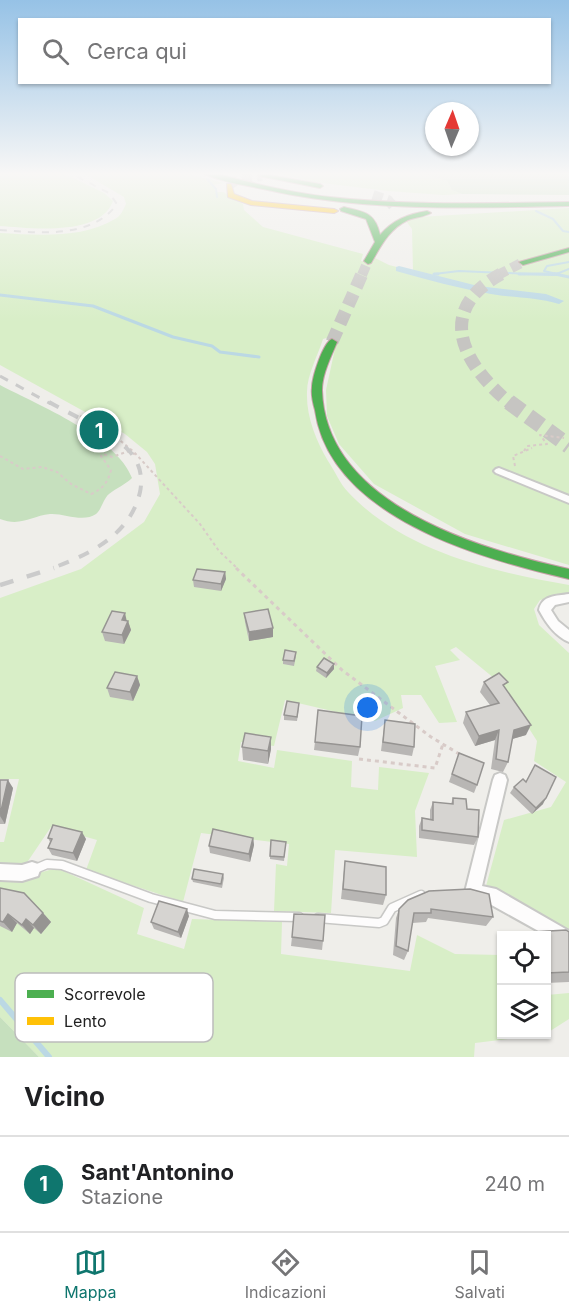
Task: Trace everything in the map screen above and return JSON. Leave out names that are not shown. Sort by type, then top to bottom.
[{"type":"highway","points":[[369,223],[378,234]]},
{"type":"highway","points":[[375,223],[378,234]]},
{"type":"highway","points":[[368,261],[384,223]]},
{"type":"highway","points":[[378,234],[392,223]]},
{"type":"highway","points":[[524,262],[569,250]]},
{"type":"highway","points":[[332,342],[317,391],[319,412],[332,448],[362,484],[406,516],[454,541],[521,564],[569,574]]},
{"type":"street","points":[[499,471],[569,500]]},
{"type":"street","points":[[569,598],[552,601],[546,605],[545,610],[554,624],[569,637]]},
{"type":"street","points":[[500,780],[468,892],[490,895],[569,940]]},
{"type":"street","points":[[0,872],[22,873],[32,870]]},
{"type":"lane","points":[[32,870],[47,864],[62,865],[151,898],[206,913],[233,916],[321,918],[379,923],[384,921],[392,908],[406,900],[429,894]]},
{"type":"path","points":[[80,416],[110,432],[137,456],[200,524],[219,551],[342,670],[462,756]]},
{"type":"path","points":[[524,451],[527,446],[547,444],[540,435],[564,438]]},
{"type":"path","points":[[520,480],[513,456],[532,448]]},
{"type":"path","points":[[0,456],[23,469],[37,467],[57,472],[73,485],[91,494],[101,490],[108,483],[111,470],[101,456],[103,454],[112,457],[129,451],[137,456]]},
{"type":"path","points":[[359,759],[435,768],[443,744]]},
{"type":"green space","points":[[0,223],[84,223],[63,228],[0,226]]},
{"type":"green space","points":[[259,223],[263,227],[363,254],[361,261],[373,262],[375,258],[389,265],[413,271],[412,229],[408,223],[569,223],[569,565],[465,534],[374,484],[339,444],[327,416],[326,390],[336,344],[340,339],[330,337],[323,339],[307,385],[307,401],[316,437],[345,489],[370,512],[395,530],[451,556],[510,573],[569,585],[569,594],[540,600],[534,609],[539,625],[569,653],[569,936],[486,886],[504,820],[551,807],[566,782],[534,761],[537,741],[500,683],[456,647],[450,650],[460,660],[435,666],[457,722],[439,723],[421,695],[401,695],[403,708],[375,721],[285,700],[274,746],[241,742],[238,761],[274,768],[277,750],[352,761],[351,787],[378,790],[379,767],[429,773],[415,811],[417,857],[335,850],[331,913],[274,911],[276,864],[287,866],[289,844],[201,833],[183,902],[86,870],[97,840],[51,827],[26,864],[0,864],[0,842],[4,842],[19,779],[0,779],[0,598],[81,569],[144,522],[160,494],[155,464],[147,452],[125,434],[0,365],[0,233],[44,235],[74,233],[102,225]]},
{"type":"green space","points":[[0,385],[55,412],[94,436],[124,463],[132,478],[109,494],[98,512],[91,517],[79,518],[50,514],[14,522],[0,519]]},
{"type":"green space","points":[[57,868],[144,908],[137,934],[184,949],[192,919],[282,922],[281,954],[410,971],[417,935],[455,954],[497,955],[497,1039],[508,1039],[475,1043],[474,1057],[39,1057],[24,1042],[213,1042],[213,973],[15,973],[15,1032],[0,1017],[0,877],[20,878]]},
{"type":"green space","points":[[569,993],[569,1019],[551,1030],[551,995]]},
{"type":"green space","points":[[0,1017],[15,1032],[15,1042],[24,1042],[39,1057],[0,1057]]},
{"type":"building","points":[[197,569],[225,572],[221,584],[193,580]]},
{"type":"building","points":[[268,609],[273,628],[249,632],[244,613]]},
{"type":"building","points":[[112,611],[125,613],[122,620],[128,621],[122,635],[102,632]]},
{"type":"building","points":[[285,650],[296,652],[294,661],[283,660]]},
{"type":"building","points":[[324,658],[334,664],[327,673],[317,667]]},
{"type":"building","points":[[115,672],[137,676],[130,692],[107,688]]},
{"type":"building","points":[[499,673],[508,682],[503,685],[531,725],[514,730],[508,762],[496,759],[499,730],[479,736],[466,712],[499,703],[484,682]]},
{"type":"building","points":[[287,701],[299,703],[297,717],[284,715]]},
{"type":"building","points":[[318,710],[362,716],[360,747],[315,742]]},
{"type":"building","points":[[385,720],[415,724],[414,747],[383,742]]},
{"type":"building","points":[[245,733],[271,737],[268,751],[242,747]]},
{"type":"building","points":[[459,753],[484,763],[477,785],[452,774]]},
{"type":"building","points":[[535,765],[556,777],[546,798],[536,808],[514,787],[523,779],[526,782]]},
{"type":"building","points":[[0,780],[8,780],[0,815]]},
{"type":"building","points":[[453,798],[466,799],[467,809],[479,810],[478,837],[422,830],[422,818],[433,820],[433,802],[453,804]]},
{"type":"building","points":[[53,825],[82,832],[73,853],[48,848],[52,839],[48,838]]},
{"type":"building","points":[[213,829],[253,838],[249,854],[209,846]]},
{"type":"building","points":[[271,840],[286,842],[284,857],[270,856]]},
{"type":"building","points":[[345,861],[386,867],[386,895],[343,889]]},
{"type":"building","points":[[194,869],[223,874],[221,884],[192,879]]},
{"type":"building","points":[[0,888],[24,893],[43,913],[33,925],[26,919],[22,925],[8,914],[3,922],[0,921]]},
{"type":"building","points":[[470,889],[489,894],[493,917],[431,909],[431,913],[414,913],[408,951],[396,946],[399,909],[408,900],[429,891]]},
{"type":"building","points":[[159,901],[187,909],[178,932],[151,922]]},
{"type":"building","points":[[294,914],[325,915],[323,941],[292,937]]},
{"type":"building","points":[[566,930],[569,932],[569,972],[551,973],[551,931],[549,931]]},
{"type":"waterway","points":[[557,223],[563,231],[569,232]]},
{"type":"waterway","points":[[557,274],[544,271],[547,266],[569,262]]},
{"type":"waterway","points":[[399,269],[478,289],[539,296],[559,301]]},
{"type":"waterway","points":[[557,274],[569,269]]},
{"type":"waterway","points":[[438,274],[434,274],[459,271],[530,274]]},
{"type":"waterway","points":[[519,274],[530,274]]},
{"type":"waterway","points":[[530,274],[555,274]]},
{"type":"waterway","points":[[530,274],[556,274]]},
{"type":"waterway","points":[[556,274],[569,277]]},
{"type":"waterway","points":[[557,274],[561,275]]},
{"type":"waterway","points":[[0,295],[93,306],[173,337],[212,346],[220,352],[259,357]]},
{"type":"waterway","points":[[0,1000],[15,1017]]},
{"type":"waterway","points":[[36,1042],[49,1057]]},
{"type":"tunnel","points":[[362,275],[368,261]]},
{"type":"tunnel","points":[[498,275],[523,262]]},
{"type":"tunnel","points":[[332,342],[362,274]]},
{"type":"tunnel","points":[[501,274],[480,289],[467,305],[462,321],[463,339],[469,356],[480,373],[511,404]]},
{"type":"tunnel","points":[[509,402],[569,446]]},
{"type":"railway","points":[[0,230],[63,231],[93,223]]},
{"type":"railway","points":[[0,376],[51,404]]},
{"type":"railway","points":[[49,402],[103,431],[123,445],[137,462],[141,482],[135,507],[117,532],[93,550],[50,569]]},
{"type":"railway","points":[[0,585],[54,568]]},
{"type":"traffic: fast","points":[[373,223],[377,240]]},
{"type":"traffic: fast","points":[[368,261],[378,242],[390,228],[397,223]]},
{"type":"traffic: fast","points":[[523,262],[569,250]]},
{"type":"traffic: fast","points":[[332,342],[317,390],[323,430],[342,464],[372,493],[409,518],[450,538],[492,554],[569,574]]},
{"type":"place","name":"Sant'Antonino","points":[[99,430]]}]
